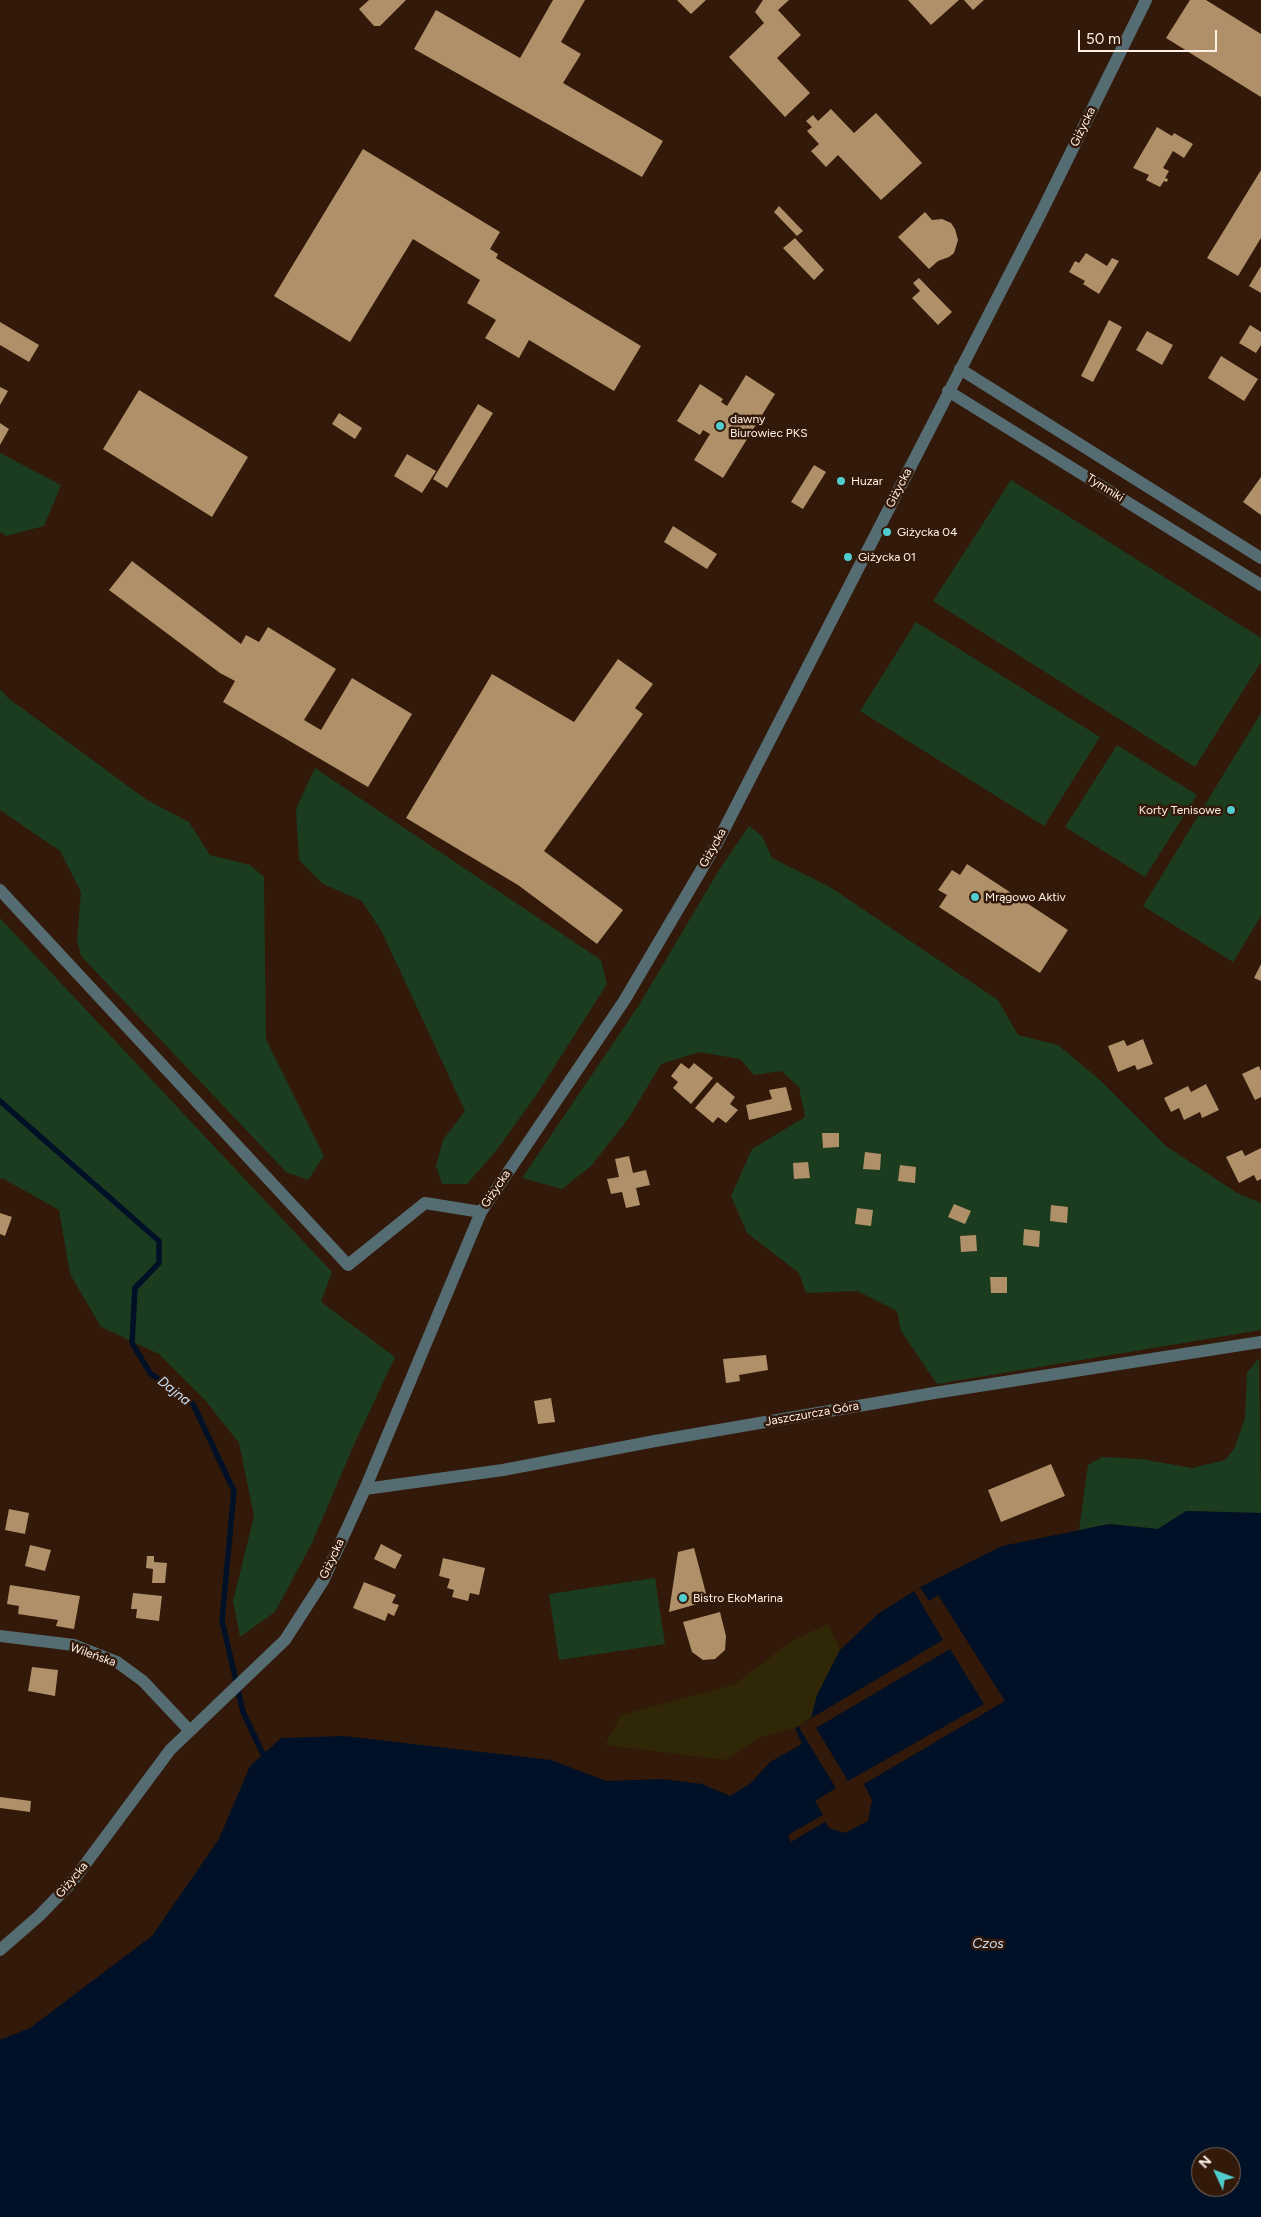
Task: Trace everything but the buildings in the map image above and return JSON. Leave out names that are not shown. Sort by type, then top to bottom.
[{"type":"street","name":"Giżycka","points":[[0,1950],[40,1916],[72,1882],[170,1750],[252,1675],[285,1640],[323,1581],[365,1489],[481,1212],[624,1001],[716,845],[1041,213],[1146,0]]},
{"type":"street","name":"Tymniki","points":[[960,369],[1261,558]]},
{"type":"street","name":"Tymniki","points":[[948,392],[1261,585]]},
{"type":"street","points":[[0,890],[348,1265],[425,1203],[481,1212]]},
{"type":"street","name":"Jaszczurcza Góra","points":[[365,1489],[503,1470],[655,1440],[944,1391],[1261,1342]]},
{"type":"street","name":"Wileńska","points":[[0,1636],[74,1646],[117,1662],[143,1681],[190,1731]]},
{"type":"green space","points":[[0,453],[61,485],[44,526],[6,536],[0,532]]},
{"type":"green space","points":[[1011,480],[1261,638],[1261,662],[1195,767],[933,601]]},
{"type":"green space","points":[[916,622],[1100,737],[1044,826],[860,711]]},
{"type":"green space","points":[[0,689],[8,698],[147,800],[189,822],[210,855],[250,865],[264,877],[266,1039],[324,1156],[308,1180],[286,1172],[81,956],[77,939],[81,892],[60,851],[0,810]]},
{"type":"green space","name":"Korty Tenisowe","points":[[1261,713],[1261,916],[1233,962],[1143,906]]},
{"type":"green space","points":[[1117,745],[1197,795],[1145,877],[1065,827]]},
{"type":"green space","points":[[315,768],[601,960],[607,984],[537,1094],[496,1151],[467,1184],[442,1184],[436,1166],[443,1140],[465,1111],[382,932],[362,901],[323,884],[299,860],[296,809]]},
{"type":"green space","points":[[749,826],[762,836],[772,858],[830,887],[998,1000],[1018,1035],[1058,1045],[1100,1080],[1166,1146],[1237,1193],[1261,1203],[1261,1330],[937,1384],[901,1331],[897,1311],[857,1291],[806,1293],[799,1273],[747,1233],[731,1196],[752,1149],[805,1117],[799,1087],[781,1071],[754,1075],[740,1059],[699,1052],[661,1064],[628,1119],[591,1166],[562,1189],[522,1178],[639,1005],[719,870]]},
{"type":"green space","points":[[0,918],[332,1272],[321,1302],[395,1357],[352,1449],[312,1543],[275,1612],[240,1637],[233,1601],[254,1516],[239,1443],[205,1400],[159,1354],[101,1327],[70,1274],[59,1210],[2,1178],[0,1179]]},
{"type":"green space","points":[[1259,1358],[1261,1513],[1186,1511],[1158,1529],[1109,1524],[1079,1530],[1088,1465],[1102,1457],[1141,1459],[1192,1468],[1225,1460],[1234,1449],[1245,1418],[1247,1373]]},
{"type":"green space","points":[[655,1578],[665,1644],[559,1660],[549,1594]]},
{"type":"sand","points":[[828,1624],[840,1650],[817,1695],[811,1719],[795,1728],[762,1737],[724,1760],[605,1745],[621,1715],[735,1684],[791,1641]]},
{"type":"water","name":"Czos","points":[[1186,1511],[1261,1513],[1261,2217],[0,2217],[0,2040],[30,2028],[152,1936],[219,1839],[250,1766],[281,1738],[344,1736],[551,1760],[606,1781],[663,1779],[702,1784],[730,1796],[751,1783],[770,1762],[802,1744],[795,1728],[811,1718],[817,1695],[840,1650],[878,1614],[920,1587],[1002,1546],[1109,1524],[1158,1529]]},
{"type":"pier","points":[[920,1587],[929,1601],[938,1595],[1005,1701],[864,1784],[872,1800],[868,1821],[845,1833],[829,1828],[825,1822],[791,1842],[788,1835],[823,1815],[815,1801],[836,1788],[798,1726],[943,1640],[914,1591]],"holes":[[[950,1649],[984,1704],[848,1781],[816,1728]]]},
{"type":"waterway","name":"Dajna","points":[[0,1101],[159,1241],[159,1263],[135,1288],[132,1343],[150,1373],[193,1404],[234,1491],[222,1620],[243,1712],[263,1754]]},
{"type":"place","name":"dawny Biurowiec PKS","points":[[720,426]]},
{"type":"place","name":"Huzar","points":[[841,481]]},
{"type":"place","name":"Giżycka 04","points":[[887,532]]},
{"type":"place","name":"Giżycka 01","points":[[848,557]]},
{"type":"place","name":"Korty Tenisowe","points":[[1231,810]]},
{"type":"place","name":"Mrągowo Aktiv","points":[[975,897]]},
{"type":"place","name":"Bistro EkoMarina","points":[[683,1598]]}]
